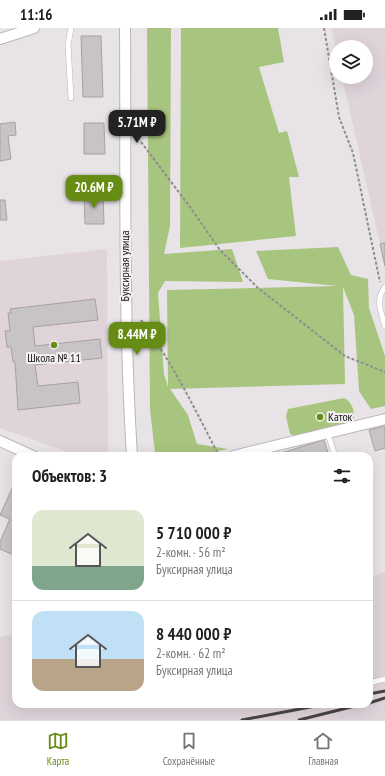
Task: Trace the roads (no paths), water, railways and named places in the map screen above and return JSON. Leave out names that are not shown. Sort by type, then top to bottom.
[{"type":"street","points":[[0,39],[34,28]]},
{"type":"street","name":"Буксирная улица","points":[[125,28],[126,173],[124,267],[127,368],[132,452]]},
{"type":"street","points":[[251,452],[385,419]]},
{"type":"street","points":[[0,441],[24,452]]},
{"type":"lane","points":[[70,98],[68,45],[71,28]]},
{"type":"lane","points":[[385,287],[381,291],[379,300],[385,326]]},
{"type":"lane","points":[[328,434],[334,452]]},
{"type":"lane","points":[[373,683],[385,679]]},
{"type":"railway","points":[[373,693],[385,691]]},
{"type":"railway","points":[[373,702],[385,698]]},
{"type":"railway","points":[[242,720],[305,708]]},
{"type":"railway","points":[[299,720],[347,708]]},
{"type":"place","name":"Школа № 11","points":[[54,345]]},
{"type":"place","name":"Каток","points":[[320,417]]}]
